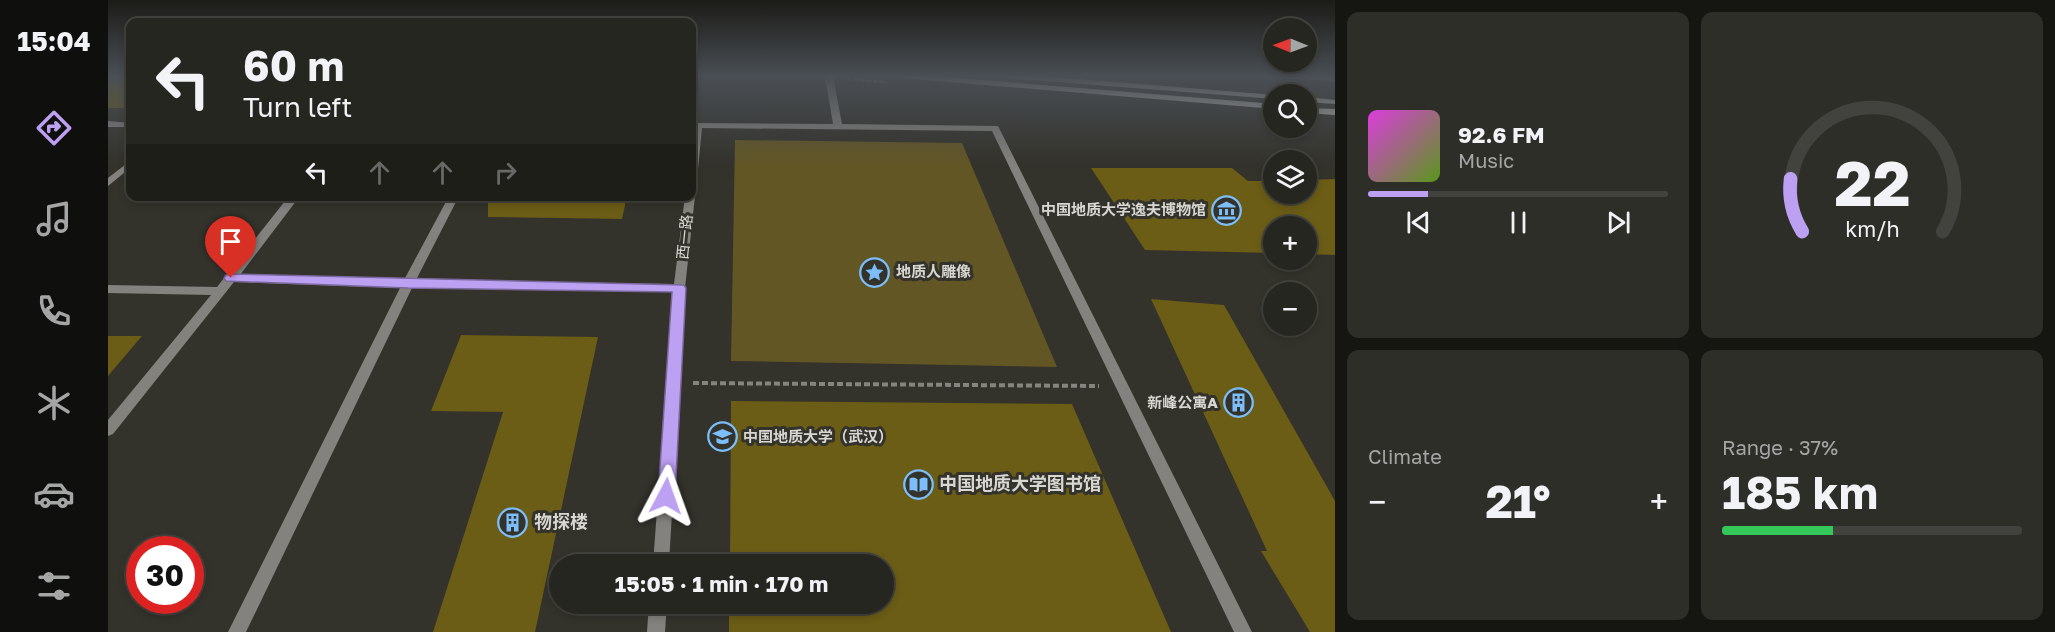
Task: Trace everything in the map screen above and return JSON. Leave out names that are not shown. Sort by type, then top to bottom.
[{"type":"main road","points":[[1317,111],[1335,112]]},
{"type":"street","points":[[834,105],[838,126]]},
{"type":"street","points":[[108,124],[126,125]]},
{"type":"street","points":[[696,143],[698,125],[995,128],[1243,632]]},
{"type":"street","points":[[108,183],[126,167]]},
{"type":"street","points":[[108,430],[291,201]]},
{"type":"street","points":[[237,632],[408,284],[451,201]]},
{"type":"street","name":"西一路","points":[[662,554],[679,288],[689,201]]},
{"type":"street","points":[[231,278],[408,284],[679,288]]},
{"type":"street","points":[[108,289],[220,291]]},
{"type":"street","points":[[656,632],[657,614]]},
{"type":"path","points":[[674,383],[1122,387]]},
{"type":"shaded area","points":[[735,140],[962,143],[1057,367],[731,361]]},
{"type":"building","points":[[108,105],[126,105],[126,108],[108,108]]},
{"type":"building","name":"中国地质大学逸夫博物馆","points":[[1091,168],[1232,168],[1248,181],[1263,181],[1263,204],[1317,204],[1317,180],[1335,179],[1335,255],[1317,254],[1317,216],[1263,216],[1263,253],[1145,250]]},
{"type":"building","points":[[488,201],[626,201],[622,219],[488,217]]},
{"type":"building","name":"新峰公寓A","points":[[1151,299],[1224,305],[1335,501],[1335,632],[1310,632],[1261,551],[1267,551]]},
{"type":"building","name":"物探楼","points":[[461,335],[598,337],[552,554],[549,554],[549,566],[535,632],[433,632],[503,412],[431,411]]},
{"type":"building","points":[[108,336],[142,336],[108,376]]},
{"type":"building","name":"中国地质大学图书馆","points":[[731,401],[1072,404],[1171,632],[729,632],[729,614],[894,614],[894,554],[730,554]]},
{"type":"place","name":"中国地质大学逸夫博物馆","points":[[1227,210]]},
{"type":"place","name":"地质人雕像","points":[[875,272]]},
{"type":"place","name":"新峰公寓A","points":[[1239,403]]},
{"type":"place","name":"中国地质大学（武汉）","points":[[722,437]]},
{"type":"place","name":"中国地质大学图书馆","points":[[918,484]]},
{"type":"place","name":"物探楼","points":[[513,522]]},
{"type":"route","points":[[231,278],[408,284],[679,288],[666,496]]}]
